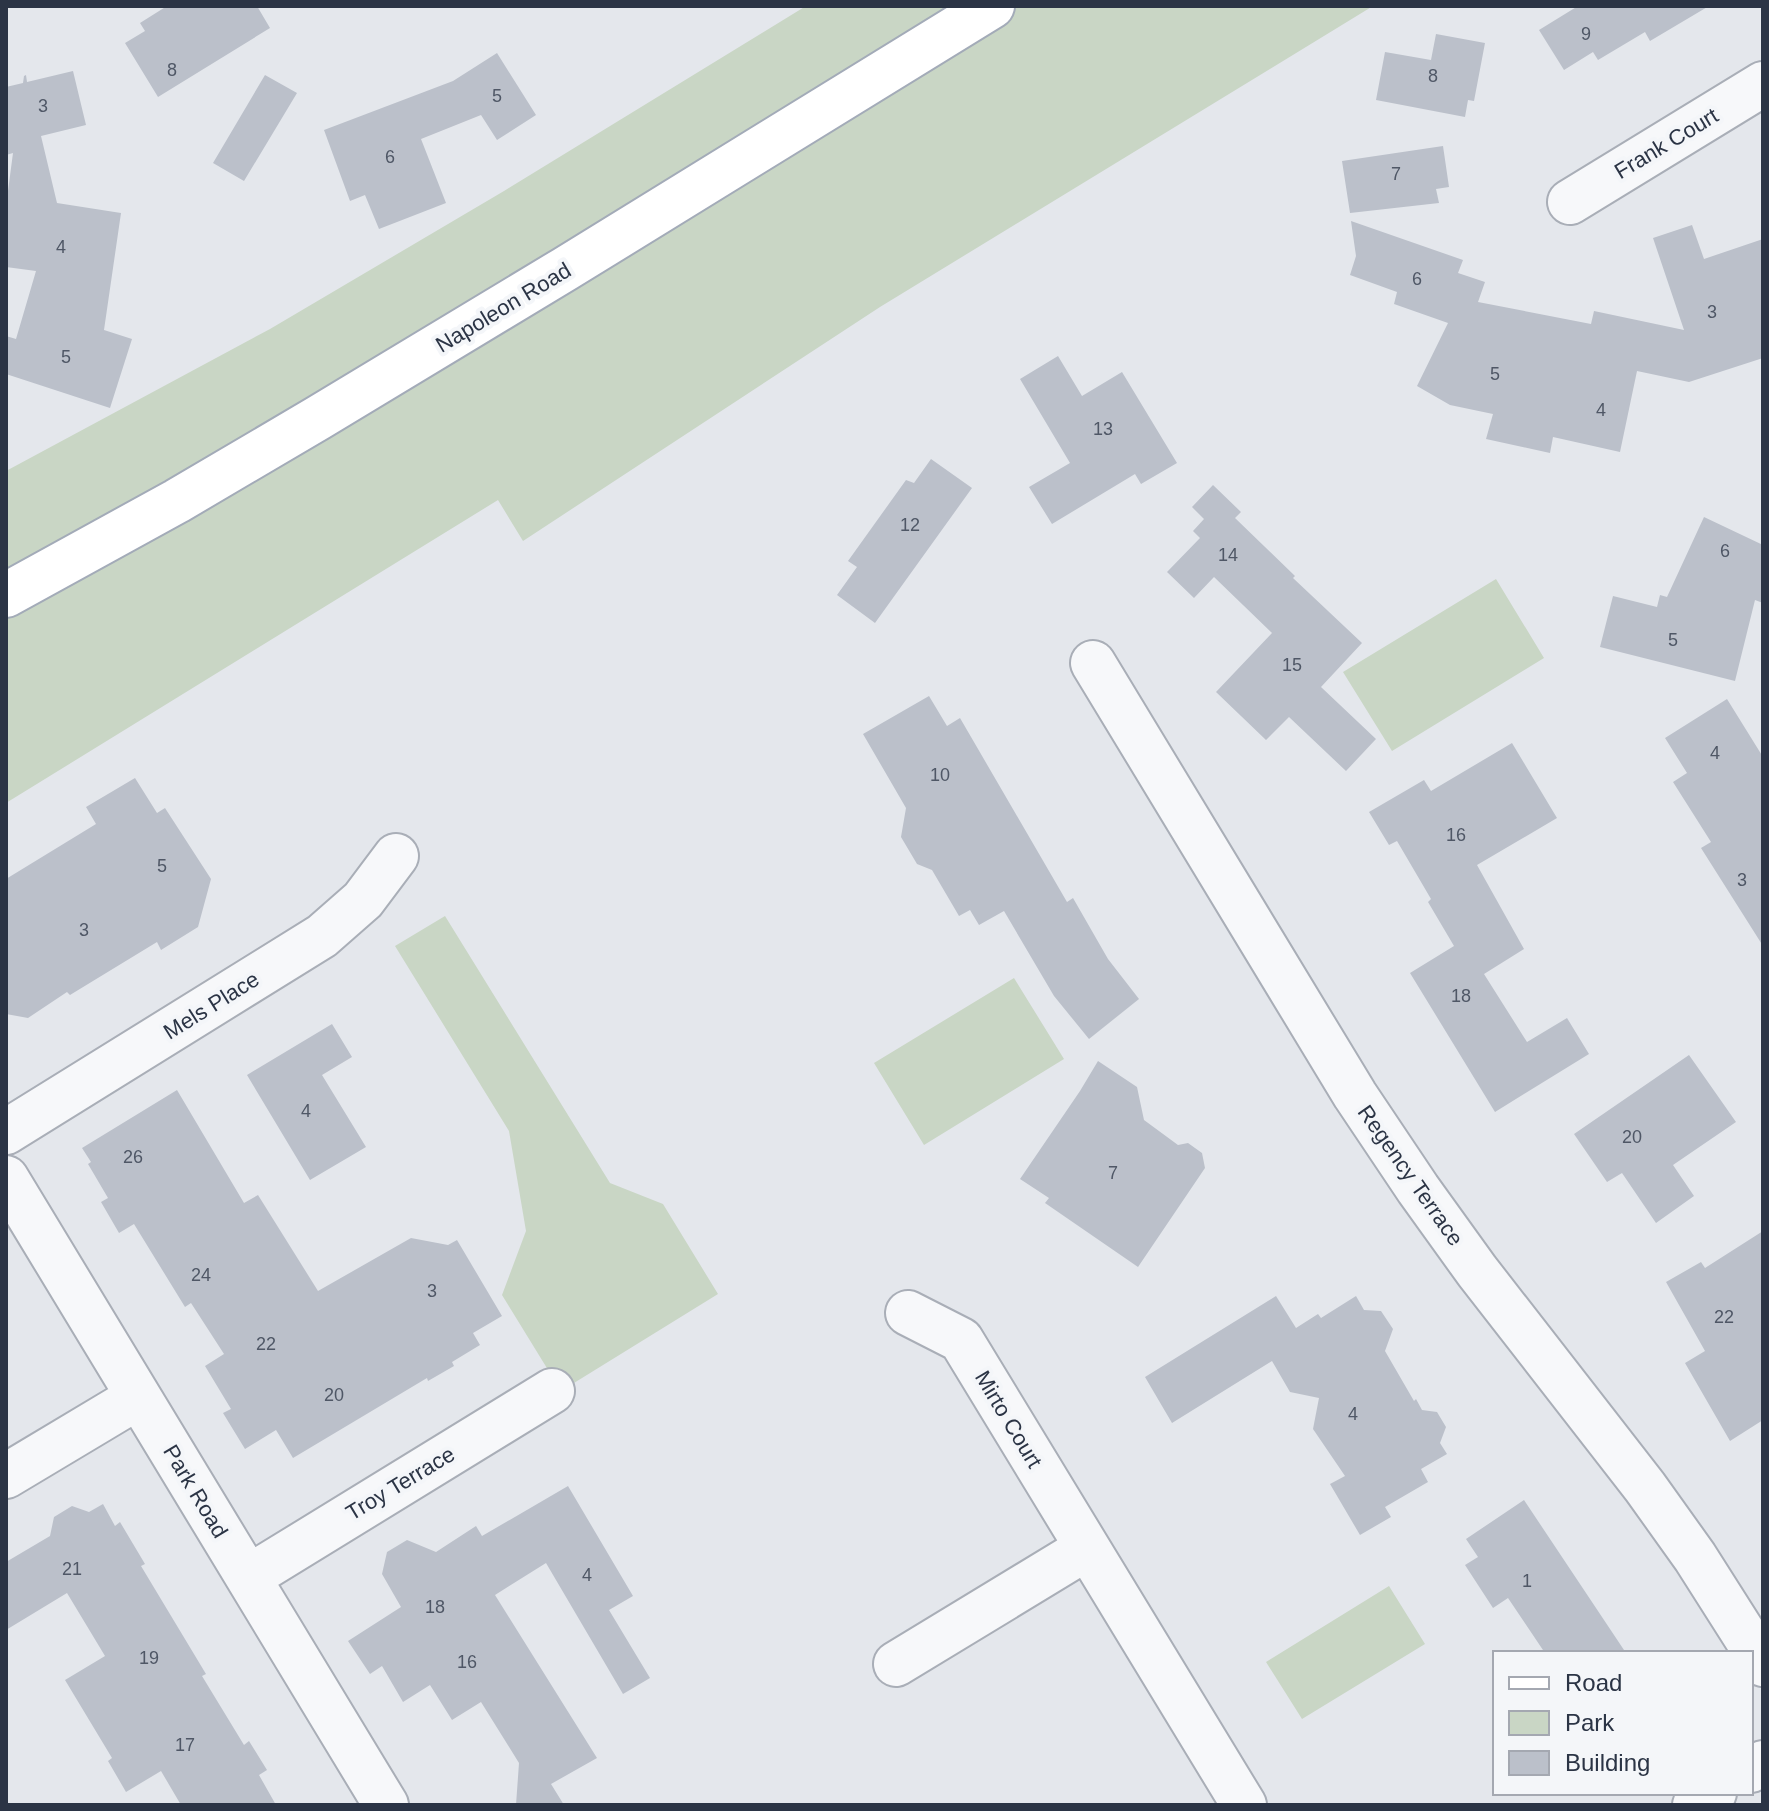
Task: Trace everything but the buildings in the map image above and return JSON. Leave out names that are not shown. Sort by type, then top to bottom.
[{"type":"main road","name":"Napoleon Road","points":[[6,595],[177,501],[318,418],[992,6]]},
{"type":"street","name":"Frank Court","points":[[1570,202],[1763,84]]},
{"type":"street","name":"Regency Terrace","points":[[1093,663],[1355,1095],[1477,1271],[1645,1487],[1695,1557],[1763,1664]]},
{"type":"street","name":"Mels Place","points":[[6,1132],[322,936],[363,900],[396,856]]},
{"type":"street","name":"Park Road","points":[[6,1178],[386,1805]]},
{"type":"street","name":"Mirto Court","points":[[908,1313],[961,1340],[1244,1805]]},
{"type":"street","name":"Troy Terrace","points":[[249,1577],[552,1391]]},
{"type":"street","points":[[6,1476],[138,1397]]},
{"type":"street","points":[[896,1664],[1087,1548]]},
{"type":"green space","points":[[806,6],[1373,6],[880,307],[523,541],[498,500],[6,803],[6,471],[270,329],[504,191]]},
{"type":"green space","points":[[1496,579],[1544,658],[1392,751],[1343,672]]},
{"type":"green space","points":[[445,916],[610,1183],[663,1204],[718,1294],[561,1391],[502,1295],[526,1231],[509,1131],[395,946]]},
{"type":"green space","points":[[1014,978],[1064,1059],[924,1145],[874,1063]]},
{"type":"green space","points":[[1389,1586],[1425,1644],[1302,1719],[1266,1662]]}]
